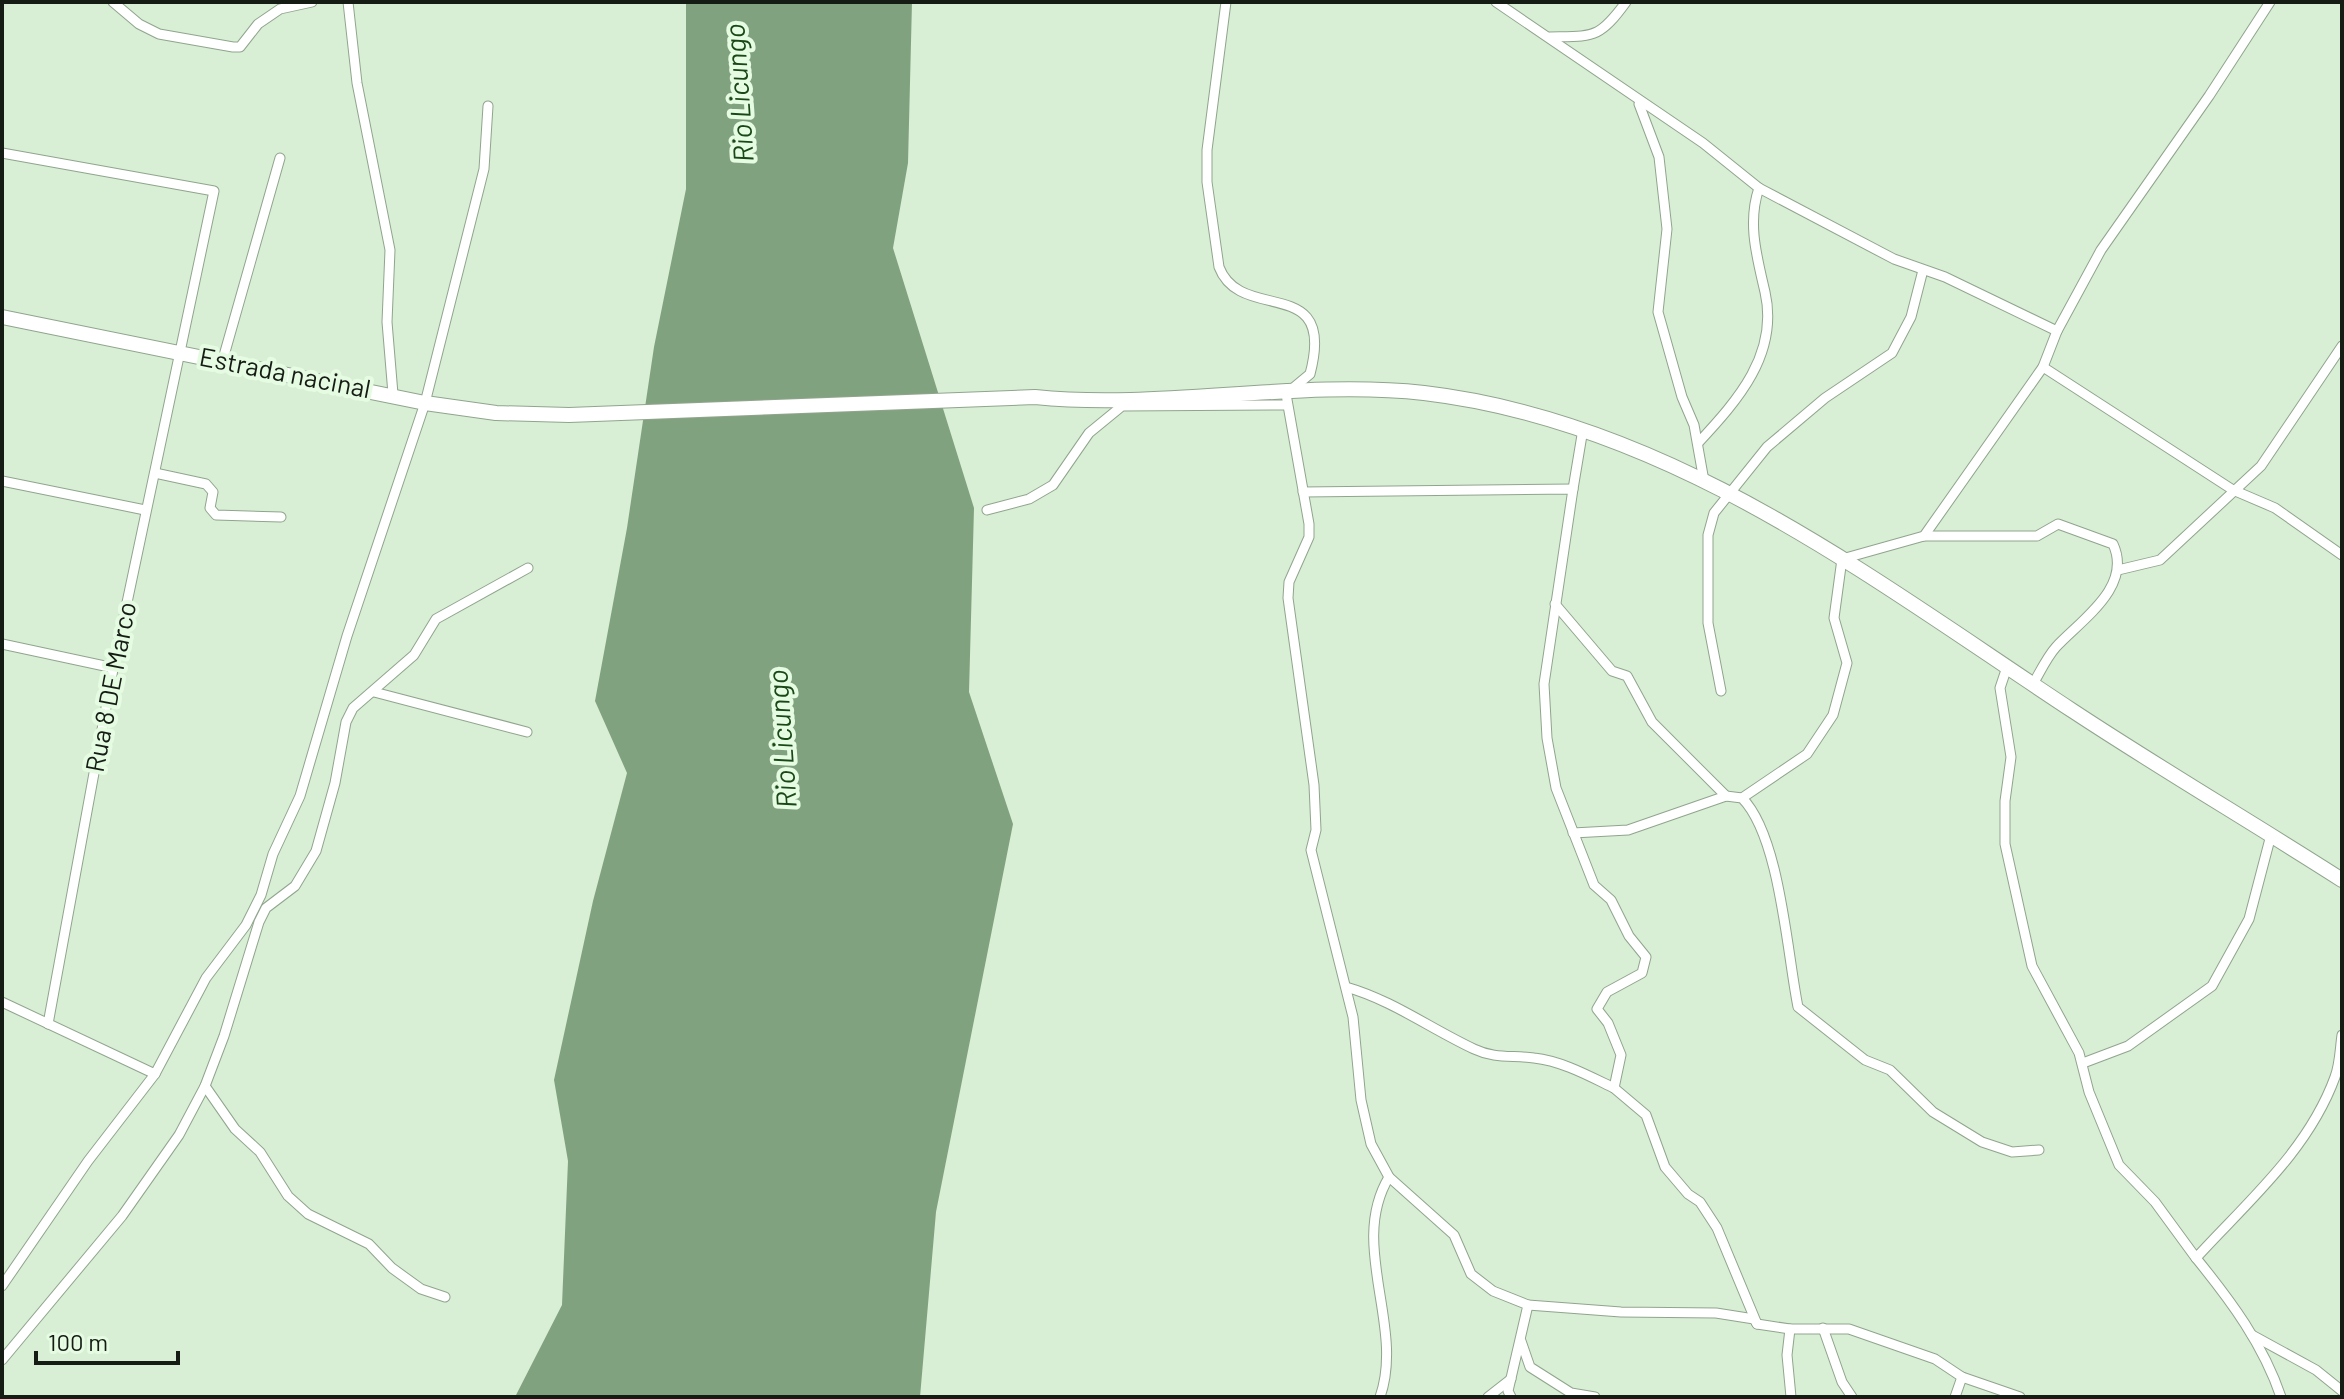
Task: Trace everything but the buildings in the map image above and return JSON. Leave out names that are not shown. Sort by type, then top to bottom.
[{"type":"highway","name":"Estrada nacinal","points":[[2,317],[223,359],[425,403],[496,413],[569,415],[1035,397],[1087,403],[1177,396],[1286,399],[1367,391],[1424,393],[1490,405],[1622,441],[1781,520],[2342,880]]},
{"type":"street","points":[[113,2],[139,24],[159,34],[233,47],[240,47],[258,24],[280,9],[312,2]]},
{"type":"street","points":[[348,2],[357,83],[390,250],[387,322],[393,394]]},
{"type":"street","points":[[987,510],[1029,499],[1053,485],[1089,433],[1122,406],[1286,399],[1310,374],[1315,343],[1311,319],[1302,310],[1240,292],[1219,267],[1207,182],[1207,150],[1226,2]]},
{"type":"street","points":[[1496,2],[1703,143],[1759,188],[1866,245],[2057,331]]},
{"type":"street","points":[[1550,37],[1587,36],[1606,29],[1626,2]]},
{"type":"street","points":[[1924,536],[2043,367],[2057,331],[2101,250],[2217,86],[2270,2]]},
{"type":"street","points":[[1638,101],[1659,157],[1667,229],[1658,312],[1698,443],[1704,481]]},
{"type":"street","points":[[2,1286],[88,1161],[155,1074],[206,978],[246,925],[261,895],[273,854],[300,796],[347,636],[425,403],[484,169],[488,106]]},
{"type":"street","points":[[2,153],[214,191]]},
{"type":"street","points":[[223,359],[280,158]]},
{"type":"street","name":"Rua 8 DE Marco","points":[[48,1024],[145,510],[216,178]]},
{"type":"street","points":[[1698,443],[1750,383],[1760,363],[1768,306],[1753,245],[1759,188]]},
{"type":"street","points":[[1721,691],[1722,680],[1712,654],[1708,623],[1708,535],[1714,513],[1732,495],[1767,447],[1825,398],[1892,353],[1911,317],[1923,270]]},
{"type":"street","points":[[2118,570],[2160,560],[2261,466],[2342,346]]},
{"type":"street","points":[[2043,367],[2233,490],[2275,508],[2342,555]]},
{"type":"street","points":[[1286,399],[1309,537],[1289,582],[1288,609],[1302,687],[1314,785],[1316,830],[1311,850],[1346,987],[1361,1069],[1361,1100],[1371,1144],[1389,1177],[1444,1223],[1454,1235],[1471,1274],[1493,1291],[1528,1305],[1633,1312],[1716,1313],[1790,1329],[1849,1329],[1935,1359],[1962,1377],[2020,1397]]},
{"type":"street","points":[[1583,429],[1555,604],[1544,715],[1556,788],[1594,885],[1611,900],[1629,936],[1646,957],[1642,973],[1607,992],[1597,1008],[1608,1023],[1621,1055],[1614,1088]]},
{"type":"street","points":[[155,473],[206,484],[213,492],[210,508],[216,515],[281,517]]},
{"type":"street","points":[[2,481],[145,510]]},
{"type":"street","points":[[1303,492],[1573,489]]},
{"type":"street","points":[[1573,833],[1628,830],[1726,796],[1742,798],[1807,754],[1833,715],[1847,663],[1834,618],[1842,559],[1924,536],[2037,536],[2058,524],[2113,544],[2118,570],[2109,591],[2055,648],[2033,684]]},
{"type":"street","points":[[2,1360],[141,1192],[179,1135],[205,1086],[259,922],[266,908],[295,886],[316,851],[335,783],[346,722],[360,700],[374,692],[414,655],[436,619],[528,568]]},
{"type":"street","points":[[1555,604],[1606,666],[1627,676],[1652,722],[1726,796]]},
{"type":"street","points":[[2,644],[114,668]]},
{"type":"street","points":[[2007,667],[2000,688],[2011,757],[2005,801],[2005,844],[2032,966],[2083,1063],[2089,1092],[2119,1165],[2155,1202],[2239,1313],[2272,1370],[2281,1397]]},
{"type":"street","points":[[374,692],[527,732]]},
{"type":"street","points":[[1742,798],[1758,820],[1774,870],[1798,1007],[1865,1060],[1890,1070],[1933,1112],[1982,1142],[2012,1152],[2039,1150]]},
{"type":"street","points":[[2083,1063],[2128,1046],[2212,986],[2256,901],[2271,835]]},
{"type":"street","points":[[1346,987],[1380,998],[1475,1050],[1499,1058],[1530,1057],[1553,1061],[1614,1088],[1646,1115],[1665,1167],[1688,1194],[1700,1202],[1717,1228],[1757,1324]]},
{"type":"street","points":[[2,1002],[155,1074]]},
{"type":"street","points":[[2196,1258],[2261,1194],[2281,1168],[2326,1096],[2341,1060],[2342,1035]]},
{"type":"street","points":[[205,1086],[235,1129],[260,1152],[288,1196],[308,1214],[355,1240],[369,1244],[392,1268],[421,1289],[445,1297]]},
{"type":"street","points":[[1380,1397],[1387,1363],[1377,1290],[1375,1222],[1378,1196],[1389,1177]]},
{"type":"street","points":[[1511,1397],[1508,1391],[1528,1305]]},
{"type":"street","points":[[1823,1328],[1842,1382],[1852,1397]]},
{"type":"street","points":[[1790,1329],[1787,1355],[1791,1397]]},
{"type":"street","points":[[2252,1335],[2316,1370],[2342,1391]]},
{"type":"street","points":[[1521,1341],[1530,1367],[1571,1393],[1595,1397]]},
{"type":"street","points":[[1955,1397],[1962,1377]]},
{"type":"street","points":[[1488,1397],[1511,1379]]},
{"type":"water","name":"Rio Licungo","points":[[686,2],[912,2],[908,163],[893,248],[974,508],[969,692],[1013,824],[936,1212],[920,1397],[515,1397],[562,1305],[568,1161],[554,1080],[593,901],[627,773],[595,701],[627,528],[654,347],[686,189]]}]
